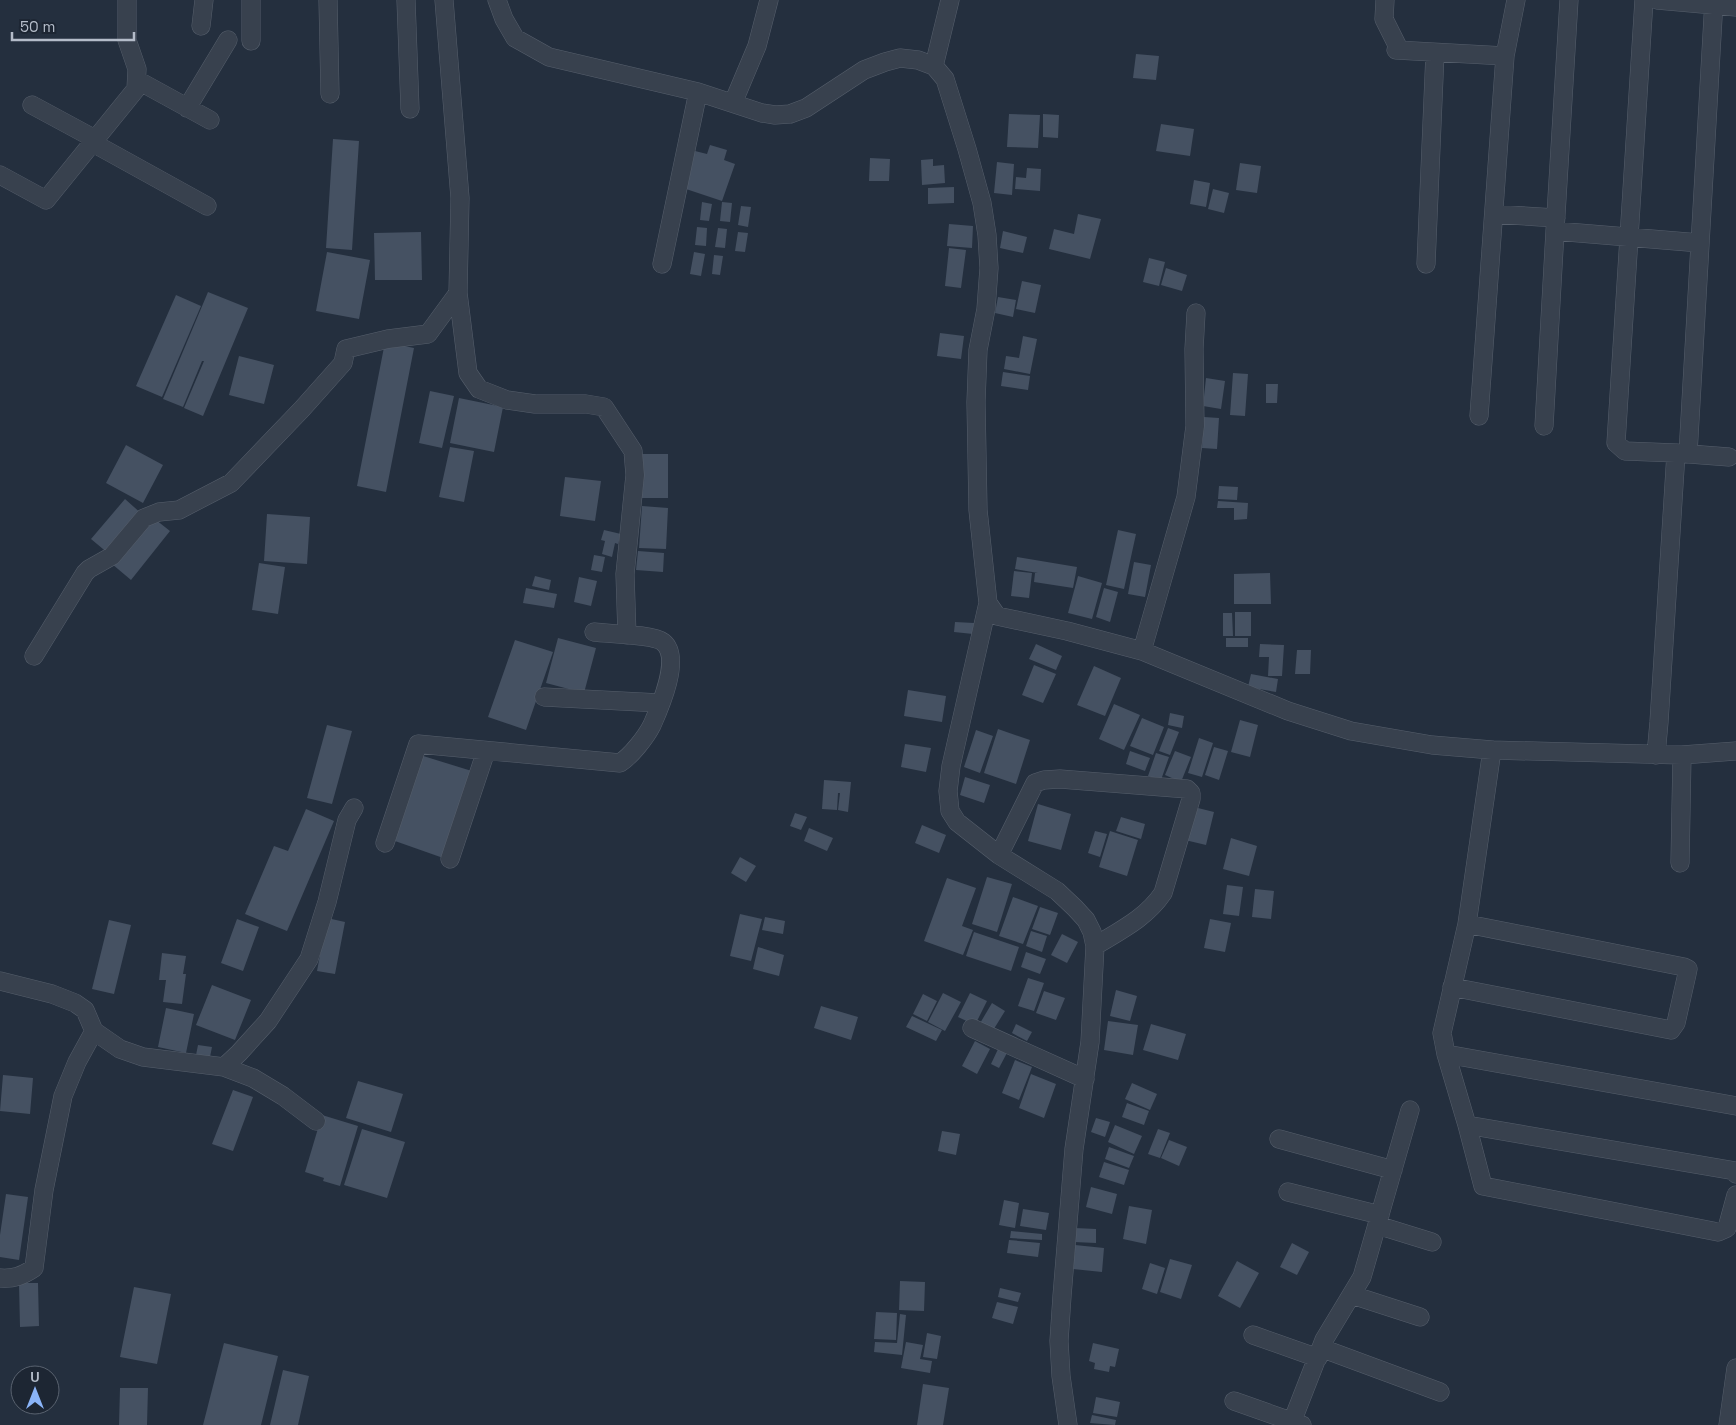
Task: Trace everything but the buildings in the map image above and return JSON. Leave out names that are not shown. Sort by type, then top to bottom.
[{"type":"street","points":[[0,175],[46,200],[136,89],[137,70],[127,40],[127,0]]},
{"type":"street","points":[[201,26],[204,0]]},
{"type":"street","points":[[251,0],[251,41]]},
{"type":"street","points":[[328,0],[330,94]]},
{"type":"street","points":[[406,0],[410,109]]},
{"type":"street","points":[[444,0],[460,198],[458,293],[468,373],[479,389],[506,400],[535,404],[586,404],[604,407],[633,451],[635,475],[625,574],[627,635]]},
{"type":"street","points":[[497,0],[504,19],[516,38],[549,57],[698,92],[762,113],[775,115],[790,114],[806,108],[864,70],[900,58],[918,60],[934,66],[944,79],[982,202],[987,235],[988,276],[986,309],[978,350],[976,402],[978,510],[988,603],[956,741],[948,790],[950,811],[957,822],[999,855],[1057,891],[1076,908],[1086,920],[1092,932],[1095,946],[1090,1042],[1074,1150],[1059,1341],[1060,1376],[1068,1425]]},
{"type":"street","points":[[733,104],[757,46],[769,0]]},
{"type":"street","points":[[934,66],[950,0]]},
{"type":"street","points":[[1385,0],[1384,19],[1398,47],[1396,50],[1505,56]]},
{"type":"street","points":[[1480,416],[1505,56],[1516,0]]},
{"type":"street","points":[[1544,426],[1569,0]]},
{"type":"street","points":[[1644,0],[1616,443],[1625,451],[1729,457]]},
{"type":"street","points":[[1657,0],[1714,2],[1736,7]]},
{"type":"street","points":[[1656,755],[1700,243],[1714,2]]},
{"type":"street","points":[[188,108],[228,40]]},
{"type":"street","points":[[1426,264],[1435,53]]},
{"type":"street","points":[[137,80],[210,120]]},
{"type":"street","points":[[662,264],[698,92]]},
{"type":"street","points":[[32,105],[207,206]]},
{"type":"street","points":[[1494,214],[1629,237],[1700,243]]},
{"type":"street","points":[[34,656],[85,573],[90,568],[112,556],[144,518],[159,512],[179,510],[231,482],[302,409],[343,363],[346,349],[388,339],[428,334],[458,293]]},
{"type":"street","points":[[1142,652],[1186,497],[1195,426],[1194,349],[1196,313]]},
{"type":"street","points":[[988,603],[997,616],[1067,631],[1142,652],[1288,711],[1351,731],[1432,744],[1492,750],[1682,756],[1736,751]]},
{"type":"street","points":[[384,843],[418,744],[620,763],[628,758],[651,726],[671,673],[671,655],[663,642],[652,637],[594,632]]},
{"type":"street","points":[[544,697],[660,703]]},
{"type":"street","points":[[450,859],[486,750]]},
{"type":"street","points":[[1492,750],[1467,924],[1442,1033],[1446,1054],[1483,1186],[1718,1232],[1727,1228],[1736,1196]]},
{"type":"street","points":[[1680,864],[1682,756]]},
{"type":"street","points":[[999,855],[1035,783],[1044,780],[1060,779],[1187,789],[1191,793],[1192,799],[1163,893],[1154,906],[1142,916],[1095,946]]},
{"type":"street","points":[[224,1067],[268,1021],[309,959],[327,902],[347,820],[354,808]]},
{"type":"street","points":[[1452,987],[1671,1030],[1676,1023],[1688,974],[1688,969],[1684,967],[1467,924]]},
{"type":"street","points":[[0,981],[52,994],[75,1003],[85,1010],[94,1030],[120,1049],[143,1057],[224,1067],[253,1078],[275,1091],[316,1121]]},
{"type":"street","points":[[972,1028],[1085,1079]]},
{"type":"street","points":[[0,1278],[13,1278],[25,1274],[34,1268],[44,1190],[63,1096],[77,1062],[94,1030]]},
{"type":"street","points":[[1446,1054],[1736,1106]]},
{"type":"street","points":[[1234,1401],[1297,1423],[1319,1353],[1362,1277],[1410,1110]]},
{"type":"street","points":[[1467,1125],[1735,1171],[1736,1174]]},
{"type":"street","points":[[1279,1139],[1393,1170]]},
{"type":"street","points":[[1288,1192],[1379,1220],[1432,1242]]},
{"type":"street","points":[[1352,1295],[1420,1317]]},
{"type":"street","points":[[1253,1335],[1319,1353],[1440,1392]]},
{"type":"street","points":[[1728,1425],[1736,1368]]}]
